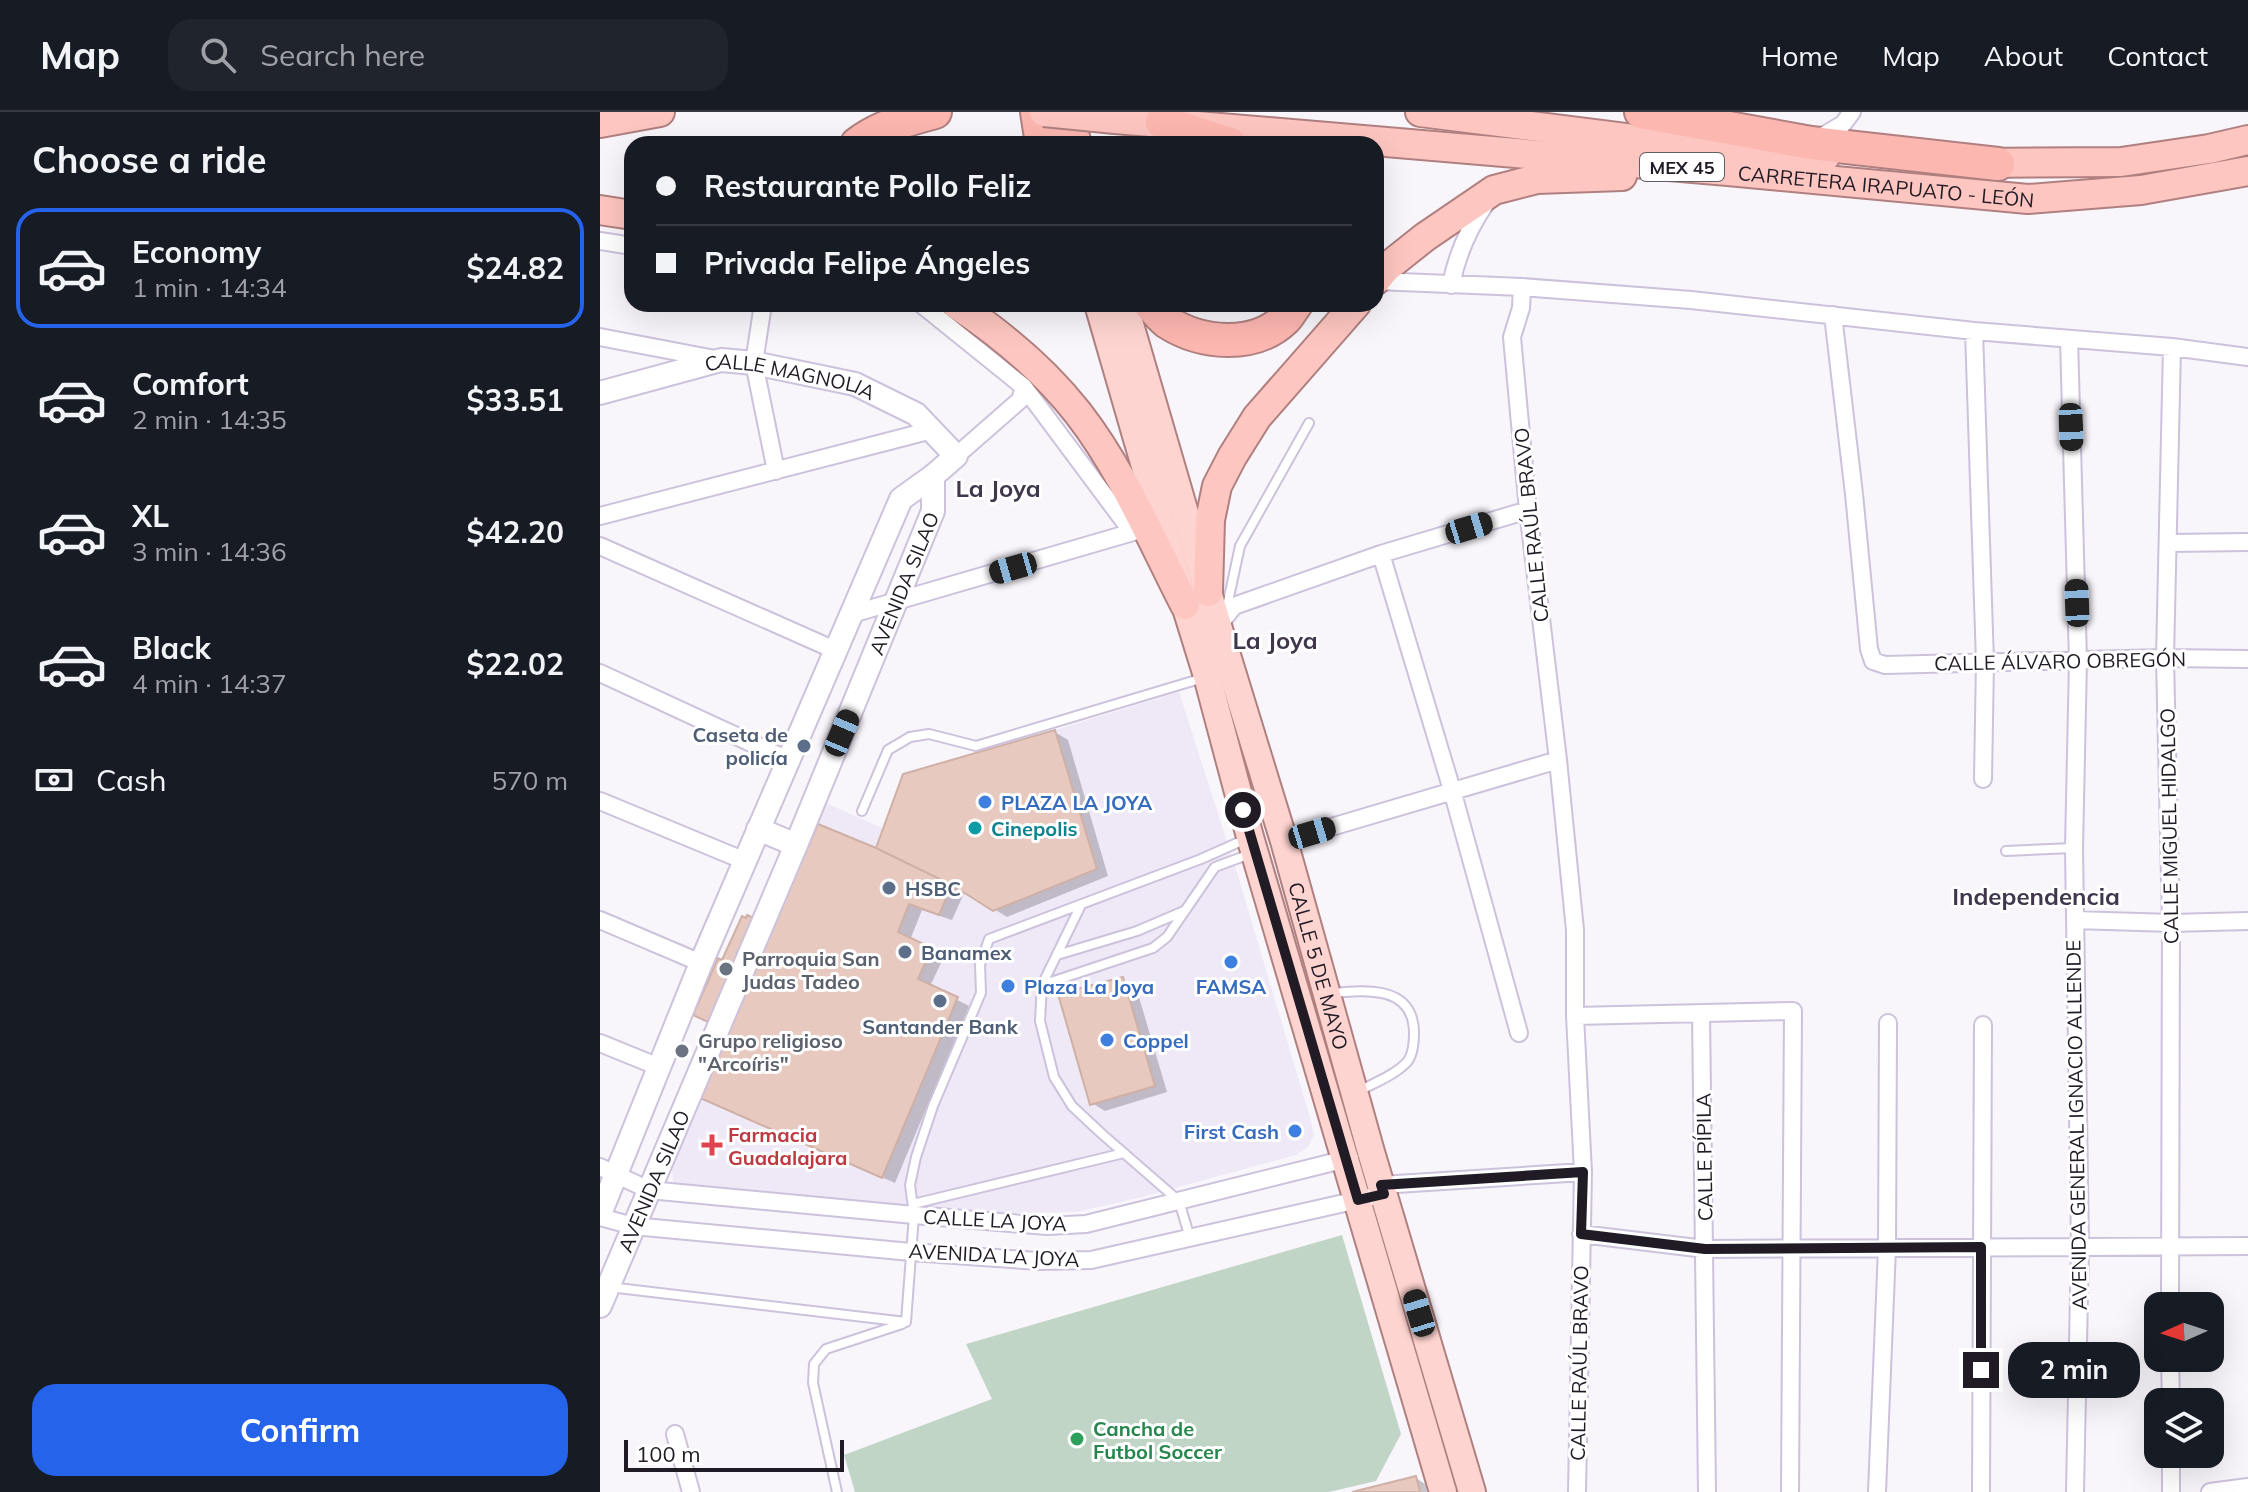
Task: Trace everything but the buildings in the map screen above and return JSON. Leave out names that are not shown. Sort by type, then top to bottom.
[{"type":"highway","points":[[600,123],[660,112]]},
{"type":"highway","points":[[867,136],[891,124],[935,112]]},
{"type":"highway","points":[[1041,112],[1042,136]]},
{"type":"highway","name":"CARRETERA IRAPUATO - LEÓN","points":[[1041,112],[1324,136]]},
{"type":"highway","points":[[1066,112],[1073,136]]},
{"type":"highway","name":"CARRETERA IRAPUATO - LEÓN","points":[[1420,112],[1745,153],[1929,163],[2121,162],[2248,140]]},
{"type":"highway","points":[[1641,112],[1811,143],[1998,164]]},
{"type":"highway","points":[[1162,122],[1205,136]]},
{"type":"highway","name":"CARRETERA IRAPUATO - LEÓN","points":[[1384,141],[2028,199],[2141,190],[2248,171]]},
{"type":"highway","points":[[1384,271],[1425,237],[1494,190],[1537,179],[1728,171]]},
{"type":"highway","points":[[600,210],[624,214]]},
{"type":"highway","points":[[968,312],[1017,350],[1078,413],[1102,446],[1139,530],[1197,599]]},
{"type":"highway","points":[[1158,312],[1166,321],[1194,335],[1242,339],[1267,332],[1290,312]]},
{"type":"highway","points":[[1197,599],[1217,486],[1227,466],[1257,417],[1349,312]]},
{"type":"main road","points":[[1041,112],[1049,136]]},
{"type":"main road","name":"CALLE 5 DE MAYO","points":[[1101,312],[1197,599],[1222,621],[1355,1094],[1358,1200],[1443,1492]]},
{"type":"main road","name":"CALLE 5 DE MAYO","points":[[1126,312],[1197,599],[1207,676],[1252,845],[1359,1156],[1382,1190],[1472,1492]]},
{"type":"street","points":[[1811,143],[1843,124],[1852,112]]},
{"type":"street","points":[[1451,285],[1456,261],[1469,228],[1494,190]]},
{"type":"street","points":[[600,241],[624,245]]},
{"type":"street","points":[[1384,281],[1522,287],[1691,300],[2248,357]]},
{"type":"street","name":"CALLE RAÚL BRAVO","points":[[1522,287],[1521,308],[1512,337],[1575,930],[1575,1016],[1583,1172],[1577,1492]]},
{"type":"street","points":[[762,312],[754,363],[776,471]]},
{"type":"street","points":[[852,614],[1139,530],[1024,387],[931,312]]},
{"type":"street","name":"CALLE ÁLVARO OBREGÓN","points":[[1833,315],[1869,649],[1873,661],[1885,665],[2248,659]]},
{"type":"street","points":[[1974,331],[1985,662],[1983,779]]},
{"type":"street","name":"CALLE MAGNOLIA","points":[[600,337],[855,384],[916,414],[956,456]]},
{"type":"street","name":"AVENIDA GENERAL IGNACIO ALLENDE","points":[[2069,339],[2078,661],[2074,848],[2080,1246],[2075,1492]]},
{"type":"street","name":"CALLE MIGUEL HIDALGO","points":[[2170,1292],[2171,923],[2165,658],[2172,347]]},
{"type":"street","points":[[600,393],[721,360]]},
{"type":"street","points":[[933,476],[1020,400],[1024,387]]},
{"type":"street","points":[[600,516],[932,430]]},
{"type":"street","name":"AVENIDA SILAO","points":[[603,1296],[796,845],[933,511],[933,476]]},
{"type":"street","name":"AVENIDA SILAO","points":[[600,1215],[608,1170],[659,1067],[901,499],[933,476]]},
{"type":"street","points":[[1222,621],[1234,606],[1381,554],[1528,510]]},
{"type":"street","points":[[2168,543],[2248,542]]},
{"type":"street","points":[[600,546],[837,651]]},
{"type":"street","points":[[1381,554],[1452,790],[1519,1033]]},
{"type":"street","points":[[600,673],[788,760]]},
{"type":"street","points":[[1284,841],[1558,760]]},
{"type":"street","points":[[600,801],[745,861]]},
{"type":"street","points":[[758,829],[796,845]]},
{"type":"street","points":[[600,920],[701,963]]},
{"type":"street","points":[[2075,920],[2171,923],[2248,921]]},
{"type":"street","points":[[1575,1016],[1793,1011],[1790,1492]]},
{"type":"street","name":"CALLE PÍPILA","points":[[1701,1014],[1707,1492]]},
{"type":"street","points":[[1877,1492],[1887,1248],[1888,1023]]},
{"type":"street","points":[[1981,1492],[1983,1025]]},
{"type":"street","points":[[600,1043],[659,1067]]},
{"type":"street","name":"CALLE LA JOYA","points":[[608,1170],[649,1190],[913,1210],[1047,1226],[1086,1224],[1359,1156]]},
{"type":"street","points":[[1382,1190],[1583,1172]]},
{"type":"street","name":"AVENIDA LA JOYA","points":[[600,1215],[633,1226],[911,1252],[1038,1261],[1091,1260],[1358,1200],[1382,1190]]},
{"type":"street","points":[[1581,1234],[1705,1249],[2248,1246]]},
{"type":"street","points":[[675,1434],[691,1492]]},
{"type":"street","points":[[2171,1468],[2171,1492]]},
{"type":"street","points":[[2210,1492],[2248,1487]]},
{"type":"lane","points":[[1222,621],[1240,546],[1309,423]]},
{"type":"lane","points":[[862,811],[888,750],[910,737],[929,734],[976,746],[1207,676]]},
{"type":"lane","points":[[906,1322],[913,1210],[910,1185],[916,1157],[933,1106],[981,993],[980,965],[989,939],[1201,859],[1252,845]]},
{"type":"lane","points":[[1042,985],[1153,948],[1167,937],[1215,867],[1252,845]]},
{"type":"lane","points":[[2006,851],[2074,848]]},
{"type":"lane","points":[[1081,906],[1042,985],[1040,1021],[1054,1077],[1072,1106],[1179,1201],[1190,1238]]},
{"type":"lane","points":[[1057,955],[1137,931],[1185,911]]},
{"type":"lane","points":[[1327,994],[1371,990],[1397,997],[1410,1011],[1414,1043],[1409,1061],[1355,1094]]},
{"type":"lane","points":[[913,1210],[1124,1153]]},
{"type":"lane","points":[[603,1296],[906,1322]]},
{"type":"lane","points":[[837,1492],[813,1383],[814,1364],[826,1349],[906,1322]]},
{"type":"shaded area","name":"Plaza La Joya","points":[[1179,692],[1311,1121],[1314,1135],[1308,1147],[1296,1155],[1077,1212],[1015,1213],[907,1206],[679,1186],[673,1181],[671,1162],[826,803],[884,829],[1055,730]]},
{"type":"green space","points":[[1342,1235],[1401,1434],[1376,1481],[1329,1492],[855,1492],[844,1455],[992,1399],[966,1344]]},
{"type":"place","name":"Caseta de policía","points":[[804,746]]},
{"type":"place","name":"PLAZA LA JOYA","points":[[985,802]]},
{"type":"place","name":"Cinepolis","points":[[975,828]]},
{"type":"place","name":"HSBC","points":[[889,888]]},
{"type":"place","name":"Banamex","points":[[905,952]]},
{"type":"place","name":"FAMSA","points":[[1231,962]]},
{"type":"place","name":"Parroquia San Judas Tadeo","points":[[726,969]]},
{"type":"place","name":"Plaza La Joya","points":[[1008,986]]},
{"type":"place","name":"Santander Bank","points":[[940,1001]]},
{"type":"place","name":"Coppel","points":[[1107,1040]]},
{"type":"place","name":"Grupo religioso \"Arcoíris\"","points":[[682,1051]]},
{"type":"place","name":"First Cash","points":[[1295,1131]]},
{"type":"place","name":"Farmacia Guadalajara","points":[[712,1145]]},
{"type":"place","name":"Cancha de Futbol Soccer","points":[[1077,1439]]},
{"type":"district","name":"La Joya","points":[[998,488]]},
{"type":"district","name":"La Joya","points":[[1275,640]]},
{"type":"district","name":"Independencia","points":[[2036,896]]},
{"type":"route","points":[[1243,810],[1358,1200],[1384,1194],[1381,1185],[1583,1172],[1581,1234],[1705,1249],[1981,1247],[1981,1370]]}]
